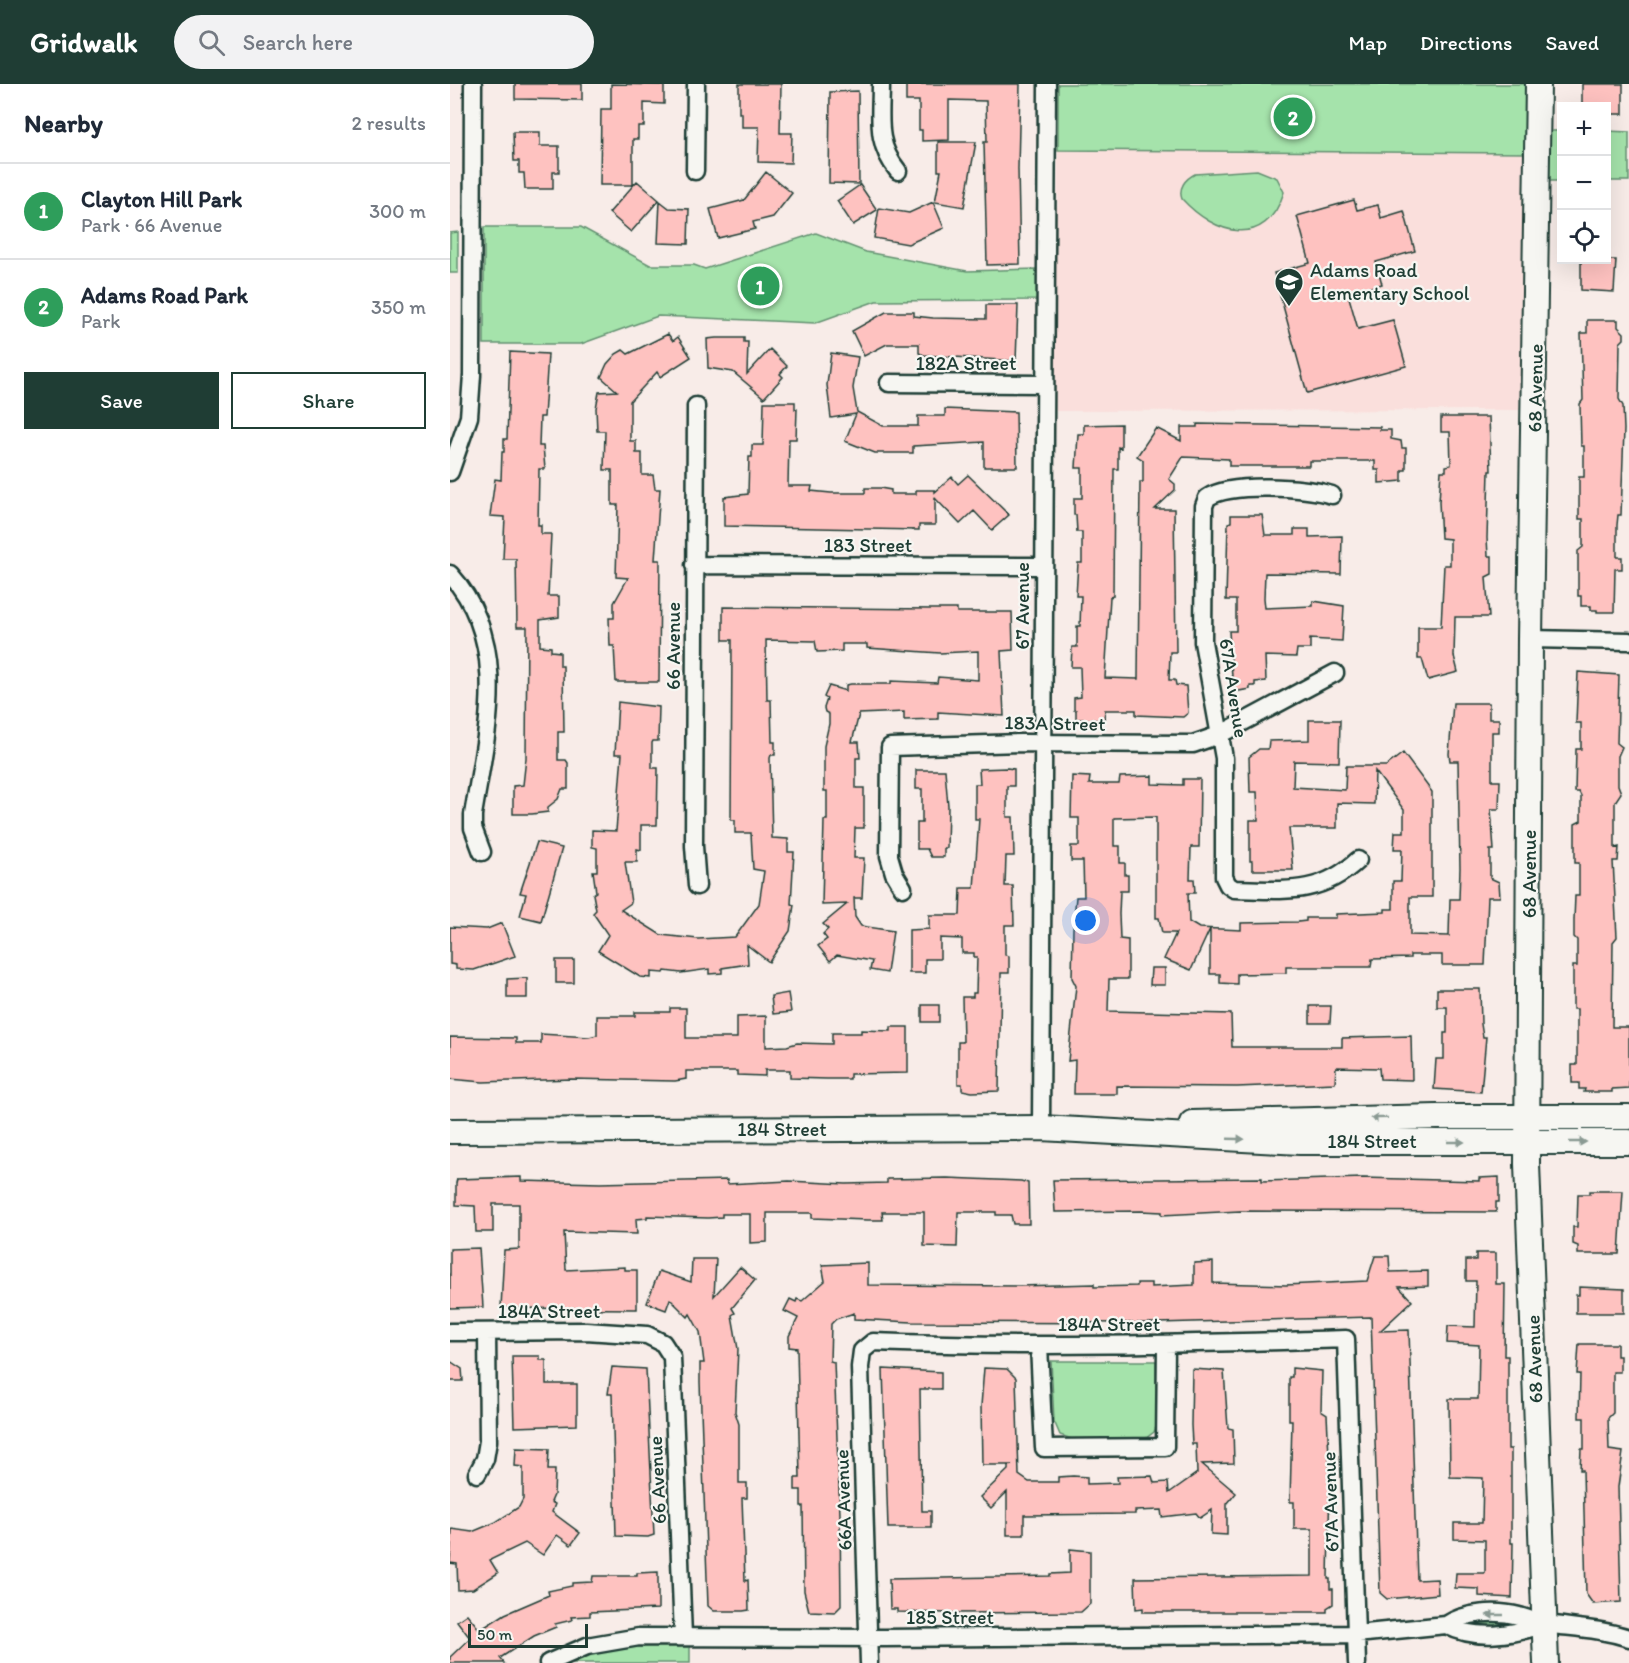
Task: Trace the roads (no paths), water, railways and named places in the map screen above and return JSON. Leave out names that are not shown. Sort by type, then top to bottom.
[{"type":"main road","name":"68 Avenue","points":[[1538,84],[1530,639],[1527,1143],[1546,1663]]},
{"type":"main road","name":"184 Street","points":[[1115,1130],[1186,1123],[1288,1119],[1629,1117]]},
{"type":"main road","name":"184 Street","points":[[450,1131],[1041,1128],[1115,1130],[1179,1137],[1300,1142],[1629,1142]]},
{"type":"street","points":[[450,472],[469,417],[472,375],[473,84]]},
{"type":"street","points":[[695,171],[696,84]]},
{"type":"street","points":[[881,84],[881,137],[886,156],[898,171]]},
{"type":"street","name":"67 Avenue","points":[[1041,1128],[1043,384],[1047,84]]},
{"type":"street","name":"182A Street","points":[[889,384],[1043,384]]},
{"type":"street","name":"66 Avenue","points":[[696,406],[694,846],[697,886]]},
{"type":"street","name":"67A Avenue","points":[[1332,495],[1298,488],[1223,490],[1207,498],[1204,506],[1203,642],[1225,774],[1224,877],[1228,885],[1234,889],[1291,891],[1327,883],[1339,877],[1358,860]]},
{"type":"street","name":"183 Street","points":[[694,565],[1042,566]]},
{"type":"street","points":[[450,574],[474,610],[484,635],[490,665],[492,696],[473,815],[473,828],[482,852]]},
{"type":"street","points":[[1530,639],[1629,640]]},
{"type":"street","points":[[1219,735],[1335,674]]},
{"type":"street","name":"183A Street","points":[[903,888],[894,873],[889,856],[890,747],[1043,744],[1184,745],[1202,742],[1219,735]]},
{"type":"street","name":"184A Street","points":[[450,1332],[586,1331],[647,1335]]},
{"type":"street","points":[[477,1474],[485,1459],[488,1442],[487,1332]]},
{"type":"street","name":"66 Avenue","points":[[647,1335],[663,1343],[672,1356],[682,1636]]},
{"type":"street","name":"67A Avenue","points":[[1346,1339],[1357,1663]]},
{"type":"street","name":"184A Street","points":[[873,1341],[1039,1346],[1166,1345],[1346,1339]]},
{"type":"street","name":"66A Avenue","points":[[869,1663],[860,1367],[862,1351],[873,1341]]},
{"type":"street","points":[[1039,1346],[1044,1448],[1165,1447],[1166,1345]]},
{"type":"street","name":"185 Street","points":[[548,1663],[587,1646],[619,1639],[682,1636],[868,1638],[1356,1634],[1446,1625],[1467,1615],[1517,1615],[1544,1624]]},
{"type":"street","points":[[1544,1624],[1570,1625],[1607,1631],[1629,1638]]},
{"type":"place","name":"Adams Road Park","points":[[1293,117]]},
{"type":"place","name":"Clayton Hill Park","points":[[760,286]]},
{"type":"place","name":"Adams Road Elementary School","points":[[1289,308]]}]
